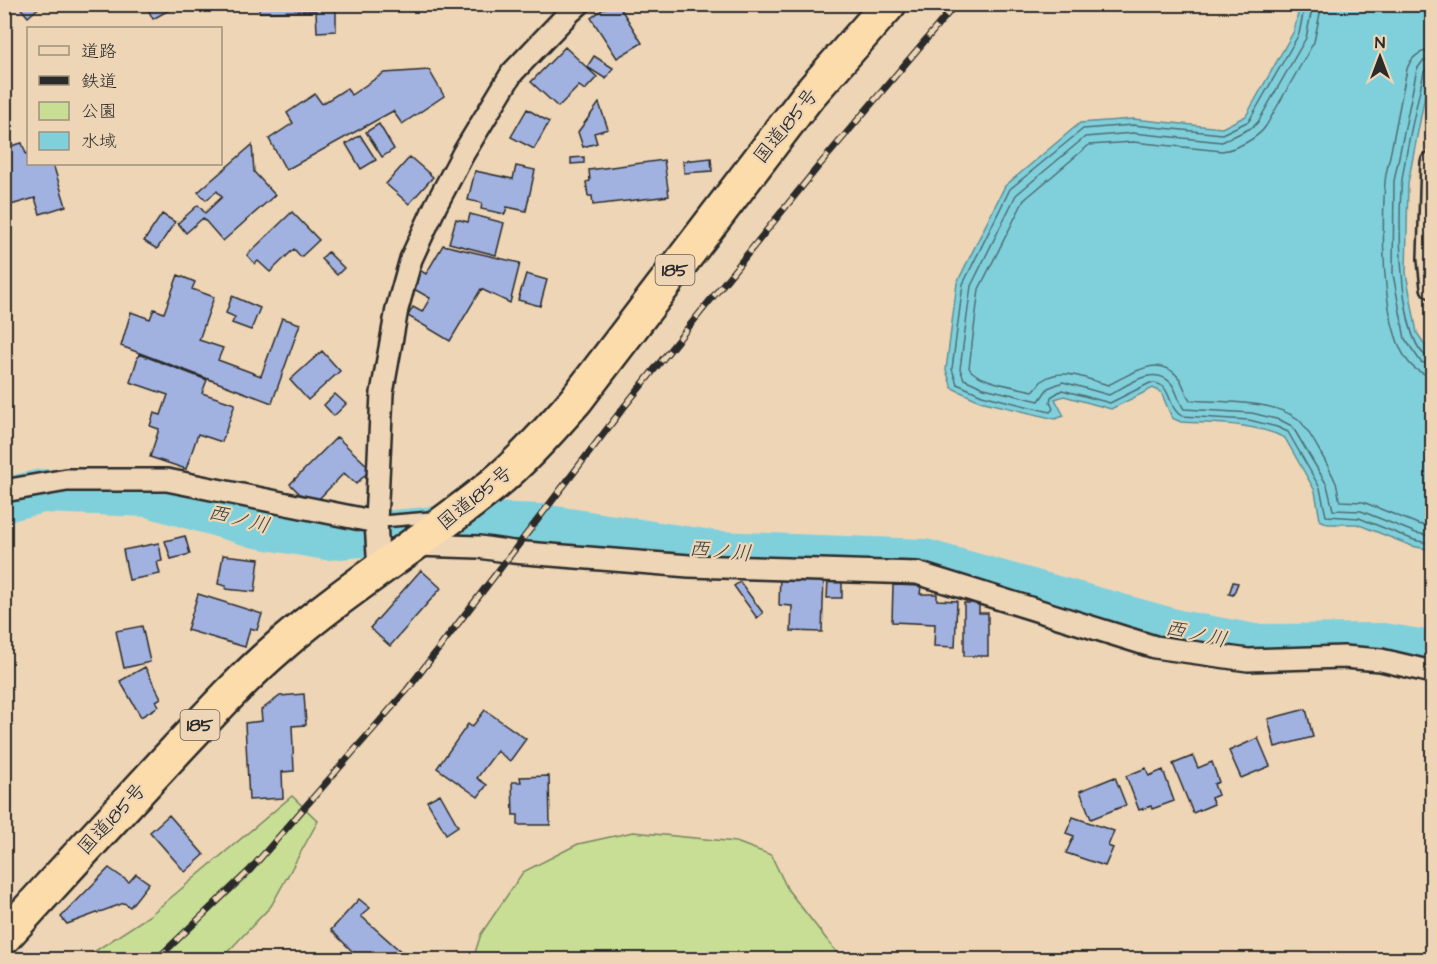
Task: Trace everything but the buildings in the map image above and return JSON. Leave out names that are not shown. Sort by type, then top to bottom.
[{"type":"highway","name":"国道185号","points":[[4,937],[232,692],[280,646],[378,561],[418,543],[495,484],[534,448],[576,400],[808,96],[889,4]]},
{"type":"street","points":[[378,561],[376,526],[382,393],[397,309],[411,259],[463,154],[512,73],[579,4]]},
{"type":"street","points":[[1432,163],[1429,259],[1432,287]]},
{"type":"street","points":[[4,491],[68,480],[168,480],[376,526]]},
{"type":"street","points":[[418,543],[689,566],[916,573],[1155,647],[1248,660],[1344,657],[1372,659],[1432,672]]},
{"type":"lane","points":[[376,526],[450,519]]},
{"type":"green space","points":[[292,796],[318,821],[271,906],[221,959],[83,959],[149,916]]},
{"type":"green space","points":[[633,832],[736,842],[771,855],[788,890],[842,959],[473,959],[481,934],[523,872],[578,844]]},
{"type":"water","points":[[1300,5],[1432,5],[1432,59],[1408,183],[1406,273],[1417,333],[1432,355],[1432,550],[1412,546],[1357,524],[1328,524],[1320,520],[1315,491],[1285,438],[1247,426],[1181,422],[1172,418],[1161,392],[1153,388],[1111,409],[1064,396],[1055,399],[1064,416],[1055,419],[980,401],[952,388],[946,370],[957,283],[1005,186],[1080,123],[1133,119],[1222,128],[1246,116],[1294,31]]},
{"type":"waterway","name":"西ノ川","points":[[4,500],[42,491],[149,495],[257,526],[327,538],[484,524],[542,526],[717,553],[924,561],[1178,632],[1254,646],[1383,645],[1432,653]]},
{"type":"railway","points":[[156,960],[250,870],[407,690],[624,407],[817,168],[956,4]]}]
